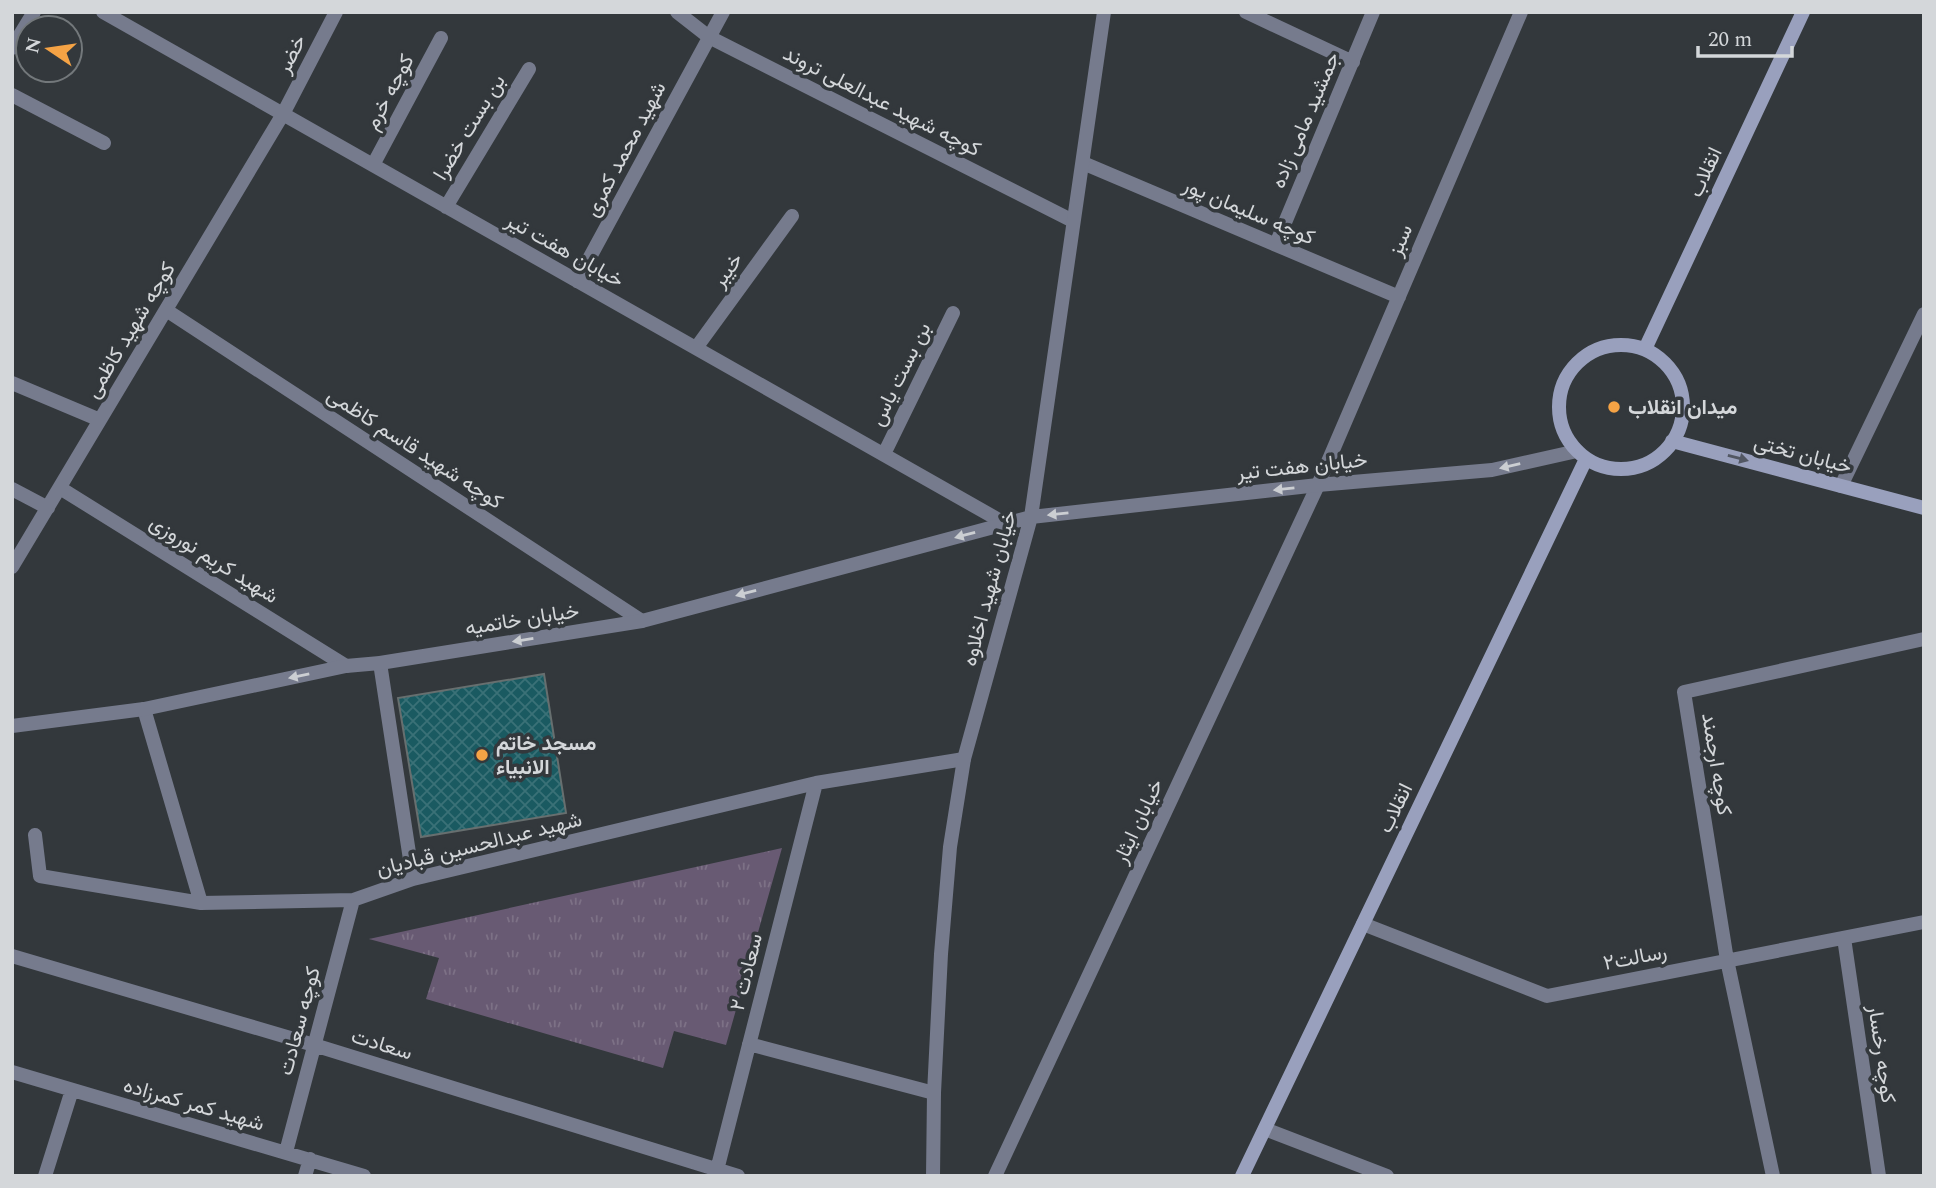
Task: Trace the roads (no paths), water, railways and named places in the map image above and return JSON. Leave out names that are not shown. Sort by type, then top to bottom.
[{"type":"main road","name":"انقلاب","points":[[1645,349],[1804,12]]},
{"type":"main road","points":[[1624,344],[1645,349],[1662,360],[1675,376],[1682,395],[1683,415],[1677,435],[1672,441],[1665,451],[1637,468],[1620,470],[1602,467],[1581,455],[1565,433],[1559,412],[1560,391],[1569,372],[1584,356],[1603,347],[1624,344]]},
{"type":"main road","name":"خیابان تختی","points":[[1672,441],[1924,508]]},
{"type":"main road","name":"انقلاب","points":[[1242,1176],[1363,924],[1581,455]]},
{"type":"street","points":[[12,48],[34,12]]},
{"type":"street","name":"خیابان هفت تیر","points":[[103,12],[1006,524]]},
{"type":"street","name":"خضر","points":[[283,114],[336,12]]},
{"type":"street","name":"کوچه شهید عبدالعلی تروند","points":[[677,12],[709,37],[1073,221]]},
{"type":"street","name":"شهید محمد کمری","points":[[577,281],[723,12]]},
{"type":"street","name":"خیابان شهید اخلاوه","points":[[933,1176],[941,954],[950,847],[964,759],[1031,517],[1104,12]]},
{"type":"street","points":[[1246,12],[1353,62]]},
{"type":"street","name":"جمشید مامی زاده","points":[[1276,244],[1373,12]]},
{"type":"street","name":"سبز","points":[[1318,485],[1521,12]]},
{"type":"street","name":"کوچه خرم","points":[[373,165],[441,38]]},
{"type":"street","name":"بن بست خضرا","points":[[446,207],[528,69]]},
{"type":"street","points":[[12,95],[104,143]]},
{"type":"street","name":"کوچه شهید کاظمی","points":[[12,567],[283,114]]},
{"type":"street","name":"کوچه سلیمان پور","points":[[1083,163],[1399,297]]},
{"type":"street","name":"خیبر","points":[[696,348],[792,216]]},
{"type":"street","name":"کوچه شهید قاسم کاظمی","points":[[166,310],[642,621]]},
{"type":"street","name":"بن بست یاس","points":[[884,454],[953,313]]},
{"type":"street","points":[[1841,486],[1924,314]]},
{"type":"street","points":[[12,383],[100,420]]},
{"type":"street","name":"خیابان هفت تیر","points":[[1031,517],[1318,485],[1492,470],[1581,455]]},
{"type":"street","name":"خیابان ایثار","points":[[995,1176],[1318,485]]},
{"type":"street","name":"شهید کریم نوروزی","points":[[60,488],[346,666]]},
{"type":"street","points":[[12,489],[48,508]]},
{"type":"street","name":"خیابان خاتمیه","points":[[12,726],[144,709],[346,666],[380,663],[642,621],[1031,517]]},
{"type":"street","name":"کوچه ارجمند","points":[[1727,960],[1684,692],[1924,639]]},
{"type":"street","points":[[380,663],[414,879]]},
{"type":"street","points":[[144,709],[201,902]]},
{"type":"street","name":"شهید عبدالحسین قبادیان","points":[[35,835],[40,876],[201,902],[353,900],[414,879],[816,783],[964,759]]},
{"type":"street","name":"سعادت ۲","points":[[717,1170],[816,783]]},
{"type":"street","name":"کوچه سعادت","points":[[286,1152],[353,900]]},
{"type":"street","name":"رسالت۲","points":[[1363,924],[1548,996],[1924,922]]},
{"type":"street","name":"کوچه رخسار","points":[[1844,938],[1879,1176]]},
{"type":"street","name":"سعادت","points":[[12,956],[314,1045],[738,1176]]},
{"type":"street","points":[[1727,960],[1773,1176]]},
{"type":"street","points":[[749,1044],[934,1093]]},
{"type":"street","name":"شهید کمر کمرزاده","points":[[12,1072],[364,1176]]},
{"type":"street","points":[[45,1176],[72,1090]]},
{"type":"street","points":[[1265,1129],[1387,1176]]},
{"type":"street","points":[[305,1176],[310,1159]]},
{"type":"place","name":"میدان انقلاب","points":[[1614,407]]},
{"type":"place","name":"مسجد خاتم الانبیاء","points":[[482,755]]}]
